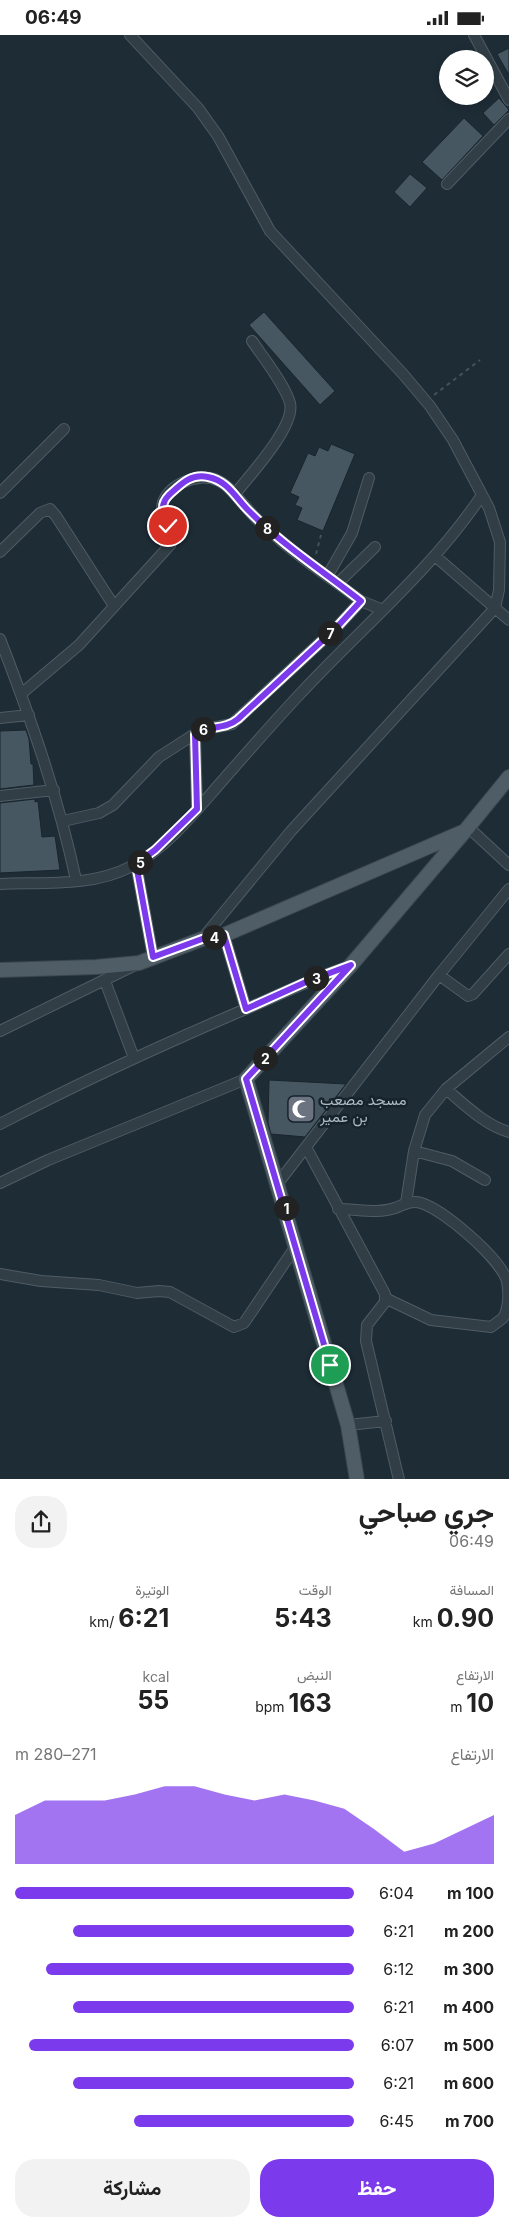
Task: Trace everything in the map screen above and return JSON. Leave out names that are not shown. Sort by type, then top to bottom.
[{"type":"main road","points":[[358,1479],[348,1425],[246,1079],[351,965],[509,777]]},
{"type":"main road","points":[[0,971],[96,967],[139,963],[202,939],[224,935],[466,829]]},
{"type":"street","points":[[130,35],[198,108],[218,136],[270,231],[426,402],[453,441],[482,495],[496,523],[500,542],[499,590],[495,608],[291,831],[202,939]]},
{"type":"street","points":[[474,35],[509,100]]},
{"type":"street","points":[[448,183],[509,119]]},
{"type":"street","points":[[235,494],[266,455],[288,421],[290,404],[270,366],[252,341]]},
{"type":"street","points":[[0,493],[64,429]]},
{"type":"street","points":[[21,694],[79,645],[172,541],[173,535],[162,513],[163,504],[165,499],[182,483],[192,477],[207,476],[229,487],[247,509],[279,539],[361,601],[383,611]]},
{"type":"street","points":[[328,575],[352,533],[369,478]]},
{"type":"street","points":[[0,884],[102,877],[136,864],[162,844],[197,809],[300,694],[383,611],[435,555],[471,513],[482,495]]},
{"type":"street","points":[[0,553],[40,513],[50,509],[114,606]]},
{"type":"street","points":[[338,583],[375,547]]},
{"type":"street","points":[[435,555],[509,620]]},
{"type":"street","points":[[63,821],[99,813],[113,805],[150,764],[195,734],[208,728],[232,724],[337,627],[361,601]]},
{"type":"street","points":[[0,639],[29,715],[54,790],[76,880]]},
{"type":"street","points":[[0,718],[29,715]]},
{"type":"street","points":[[195,734],[197,809]]},
{"type":"street","points":[[0,796],[54,790]]},
{"type":"street","points":[[466,829],[509,865]]},
{"type":"street","points":[[136,864],[153,957]]},
{"type":"street","points":[[278,1183],[439,975],[509,889]]},
{"type":"street","points":[[224,935],[246,1009]]},
{"type":"street","points":[[439,975],[468,996],[473,995],[509,954]]},
{"type":"street","points":[[0,1031],[139,963]]},
{"type":"street","points":[[0,1123],[69,1087],[306,982],[351,965]]},
{"type":"street","points":[[105,981],[134,1058]]},
{"type":"street","points":[[406,1203],[414,1151],[425,1115],[446,1089],[509,1037]]},
{"type":"street","points":[[0,1183],[48,1160],[246,1079]]},
{"type":"street","points":[[446,1089],[476,1114],[501,1130],[509,1132]]},
{"type":"street","points":[[306,1147],[382,1287],[385,1298],[382,1306],[367,1325],[366,1332],[368,1351],[399,1479]]},
{"type":"street","points":[[414,1151],[452,1161],[485,1180]]},
{"type":"street","points":[[338,1209],[384,1211],[406,1203],[419,1202],[433,1208],[480,1245],[507,1280],[509,1295],[503,1318],[491,1327],[431,1320],[385,1298]]},
{"type":"street","points":[[0,1274],[41,1281],[99,1285],[137,1293],[170,1292],[234,1327],[244,1323],[296,1245]]},
{"type":"street","points":[[348,1425],[386,1421]]},
{"type":"path","points":[[426,402],[458,375],[480,360]]},
{"type":"path","points":[[313,565],[321,535]]},
{"type":"building","points":[[509,48],[509,75],[497,54]]},
{"type":"building","points":[[499,98],[509,110],[494,125],[483,113],[494,105]]},
{"type":"building","points":[[464,118],[483,136],[442,180],[422,162]]},
{"type":"building","points":[[410,174],[427,188],[410,207],[394,192]]},
{"type":"building","points":[[264,312],[335,391],[320,405],[249,325]]},
{"type":"building","points":[[331,444],[355,454],[323,531],[297,520],[302,508],[295,505],[299,497],[290,493],[308,453],[315,456],[319,447],[328,451]]},
{"type":"building","points":[[26,730],[29,739],[31,764],[33,764],[34,785],[0,789],[0,731]]},
{"type":"building","points":[[35,799],[35,802],[38,801],[42,837],[55,836],[60,870],[0,873],[0,803]]},
{"type":"building","name":"مسجد مصعب بن عمير","points":[[269,1080],[346,1084],[305,1137],[271,1134],[268,1123]]},
{"type":"place","name":"مسجد مصعب بن عمير","points":[[301,1109]]},
{"type":"route","points":[[168,526],[162,513],[163,504],[165,499],[182,483],[192,477],[207,476],[218,480],[229,487],[247,509],[279,539],[361,601],[337,627],[232,724],[208,728],[195,734],[197,809],[184,824],[143,861],[136,864],[143,893],[153,957],[202,939],[224,935],[246,1009],[306,982],[351,965],[246,1079],[330,1365]]}]
